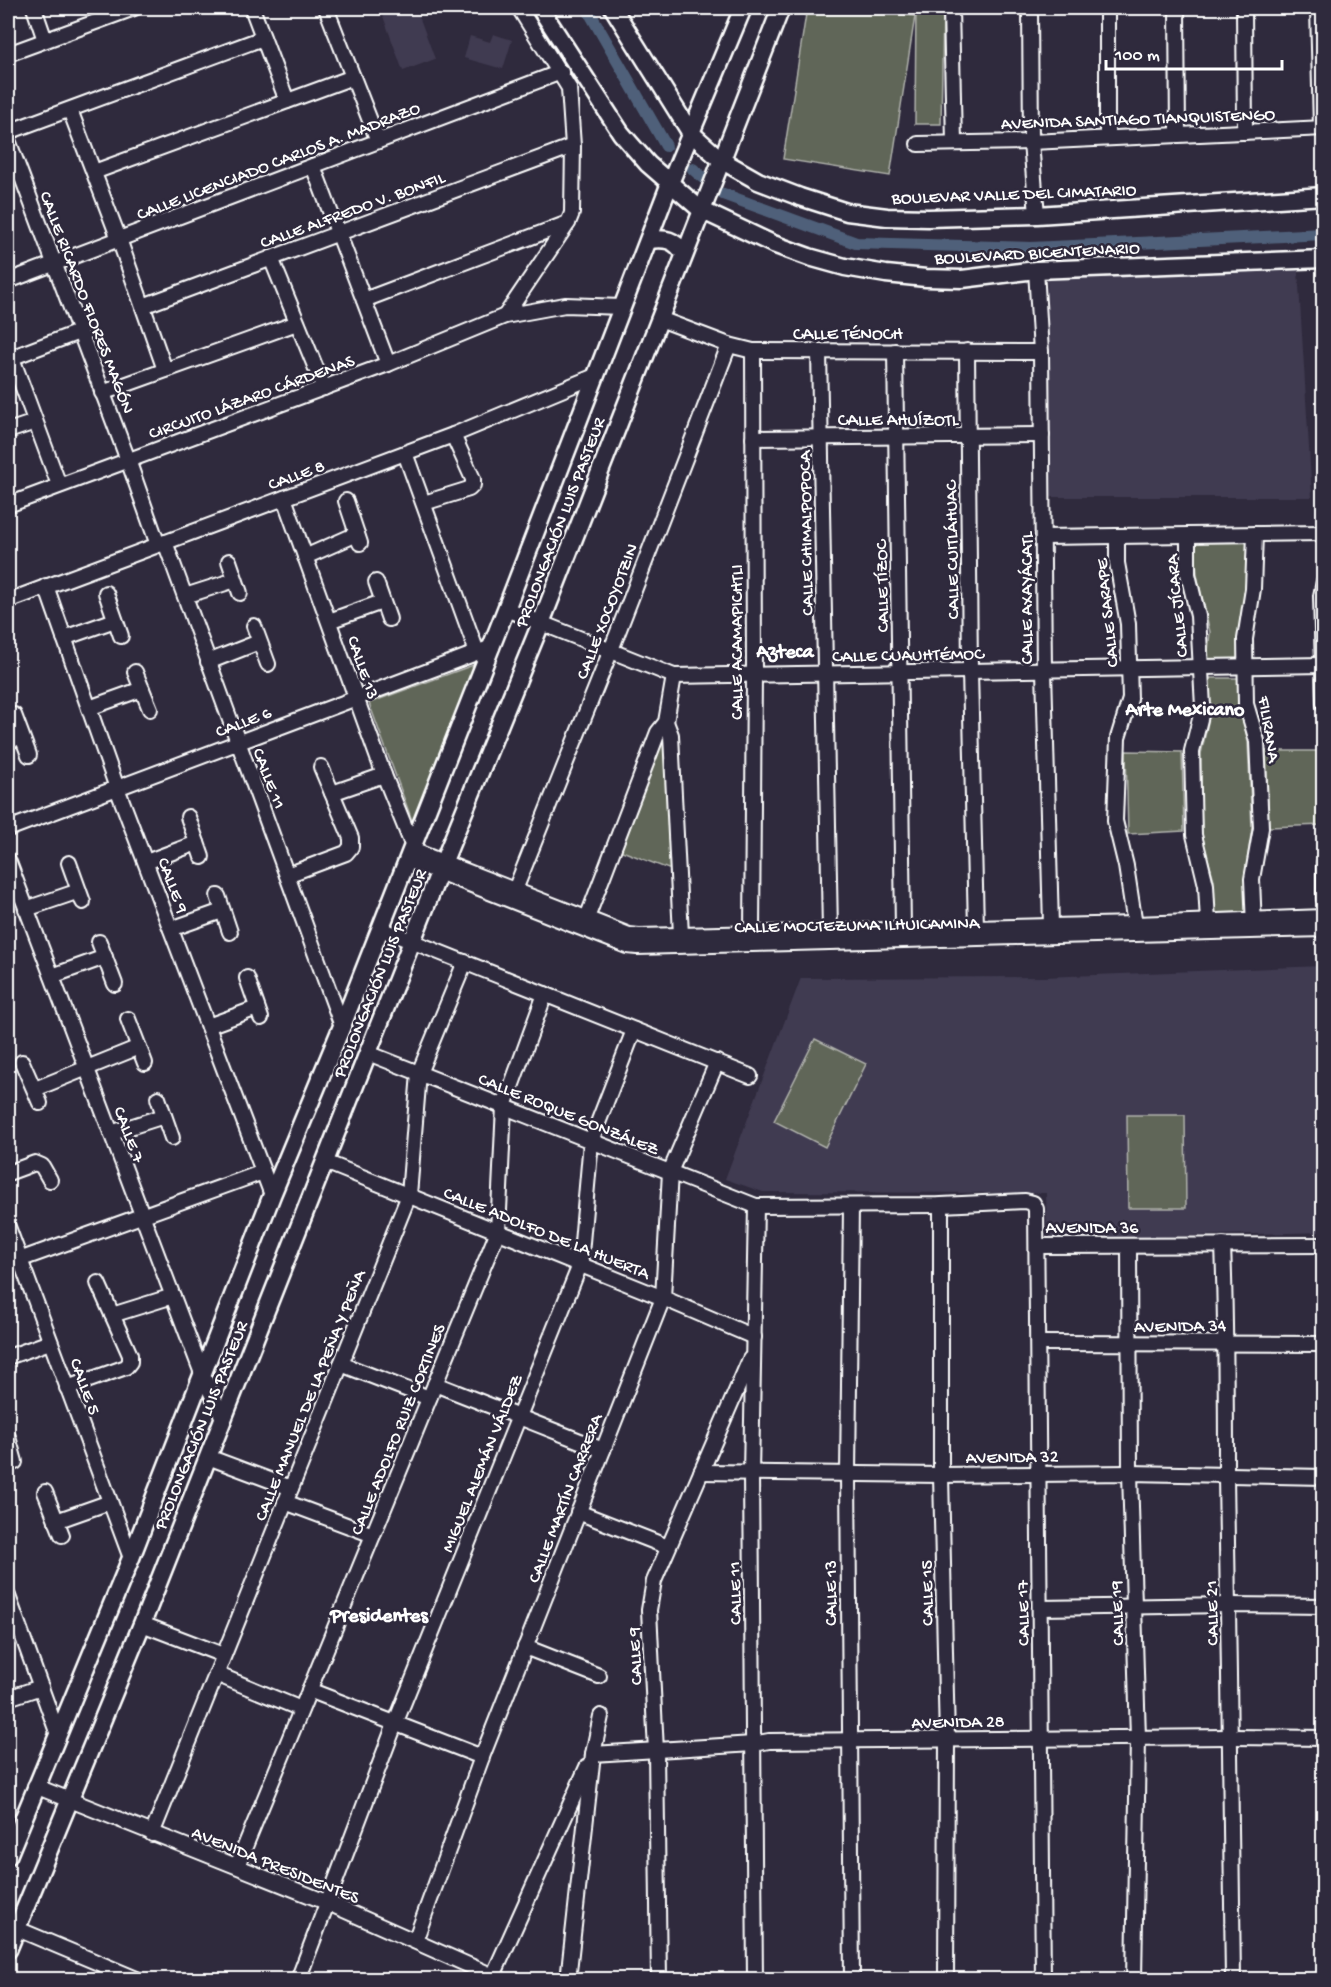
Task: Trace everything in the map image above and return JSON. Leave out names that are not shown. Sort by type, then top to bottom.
[{"type":"main road","name":"BOULEVARD BICENTENARIO","points":[[540,8],[621,133],[648,164],[701,210],[773,244],[809,257],[845,267],[886,274],[962,279],[1036,270],[1323,259]]},
{"type":"main road","name":"BOULEVAR VALLE DEL CIMATARIO","points":[[613,8],[690,132],[721,160],[758,181],[847,212],[887,217],[928,218],[1037,215],[1323,196]]},
{"type":"main road","name":"PROLONGACIÓN LUIS PASTEUR","points":[[8,1856],[57,1732],[131,1558],[272,1195],[411,852],[484,649],[506,609],[690,132],[743,8]]},
{"type":"main road","name":"PROLONGACIÓN LUIS PASTEUR","points":[[8,1950],[12,1927],[70,1801],[142,1624],[441,868],[541,623],[781,8]]},
{"type":"main road","points":[[649,240],[662,238],[671,241],[679,246],[684,254]]},
{"type":"street","points":[[34,8],[45,40]]},
{"type":"street","points":[[8,54],[109,12],[134,8]]},
{"type":"street","points":[[252,8],[287,101]]},
{"type":"street","points":[[326,8],[378,141]]},
{"type":"street","points":[[505,316],[568,223],[572,213],[573,146],[569,88],[519,8]]},
{"type":"street","points":[[951,8],[954,144]]},
{"type":"street","points":[[1030,8],[1031,142],[1037,215]]},
{"type":"street","points":[[1107,8],[1107,137]]},
{"type":"street","points":[[1177,8],[1179,134]]},
{"type":"street","points":[[1244,8],[1245,132]]},
{"type":"street","points":[[1318,8],[1322,128]]},
{"type":"street","points":[[537,35],[547,40],[579,67]]},
{"type":"street","points":[[8,132],[263,38]]},
{"type":"street","name":"CALLE LICENCIADO CARLOS A. MADRAZO","points":[[8,281],[561,72]]},
{"type":"street","points":[[94,172],[353,77]]},
{"type":"street","points":[[570,94],[581,86],[590,85]]},
{"type":"street","points":[[70,110],[165,370]]},
{"type":"street","name":"AVENIDA SANTIAGO TIANQUISTENGO","points":[[918,144],[1031,142],[1322,128]]},
{"type":"street","name":"CALLE RICARDO FLORES MAGÓN","points":[[8,140],[102,393],[161,543]]},
{"type":"street","name":"CALLE ALFREDO V. BONFIL","points":[[143,306],[573,146]]},
{"type":"street","points":[[313,166],[388,364]]},
{"type":"street","points":[[364,300],[568,223]]},
{"type":"street","points":[[271,258],[324,388]]},
{"type":"street","name":"CALLE AXAYÁCATL","points":[[1036,270],[1041,352],[1044,670],[1051,926]]},
{"type":"street","name":"CIRCUITO LÁZARO CÁRDENAS","points":[[8,505],[388,364],[505,316],[565,305],[622,307]]},
{"type":"street","name":"CALLE TÉNOCH","points":[[660,319],[729,345],[753,351],[1041,352]]},
{"type":"street","points":[[102,393],[297,323]]},
{"type":"street","points":[[59,485],[10,359],[80,332]]},
{"type":"street","name":"CALLE XOCOYOTZIN","points":[[515,890],[611,651],[729,345]]},
{"type":"street","name":"CALLE ACAMAPICHTLI","points":[[753,351],[753,933]]},
{"type":"street","name":"CALLE CHIMALPOPOCA","points":[[819,351],[830,931]]},
{"type":"street","name":"CALLE TÍZOC","points":[[895,351],[903,929]]},
{"type":"street","name":"CALLE CUITLÁHUAC","points":[[967,351],[970,671],[976,928]]},
{"type":"street","name":"CALLE 8","points":[[8,601],[453,435],[595,376]]},
{"type":"street","points":[[8,431],[35,422]]},
{"type":"street","points":[[424,503],[469,489],[473,485],[473,479],[453,435]]},
{"type":"street","name":"CALLE AHUÍZOTL","points":[[753,438],[1042,435]]},
{"type":"street","points":[[405,453],[484,649]]},
{"type":"street","name":"CALLE 13","points":[[284,498],[411,852]]},
{"type":"street","points":[[305,556],[358,539],[346,501]]},
{"type":"street","points":[[1044,537],[1323,533]]},
{"type":"street","name":"FILIRANA","points":[[1254,925],[1252,879],[1261,828],[1257,741],[1246,704],[1245,639],[1253,589],[1255,534]]},
{"type":"street","name":"CALLE JÍCARA","points":[[1188,535],[1188,574],[1198,616],[1203,707],[1192,751],[1194,835],[1206,885],[1208,922]]},
{"type":"street","name":"CALLE SARAPE","points":[[1117,536],[1117,563],[1128,624],[1131,668],[1130,699],[1118,738],[1115,821],[1126,866],[1135,930]]},
{"type":"street","name":"CALLE 11","points":[[161,543],[185,596],[342,1026]]},
{"type":"street","points":[[185,596],[237,586],[229,561]]},
{"type":"street","points":[[1323,581],[1321,596],[1323,704]]},
{"type":"street","points":[[376,582],[389,619]]},
{"type":"street","name":"CALLE 9","points":[[45,586],[117,788],[272,1195]]},
{"type":"street","points":[[106,593],[121,636]]},
{"type":"street","points":[[329,621],[382,602]]},
{"type":"street","name":"CALLE CUAUHTÉMOC","points":[[506,609],[674,676],[1322,665]]},
{"type":"street","points":[[64,638],[115,620]]},
{"type":"street","points":[[254,626],[268,664]]},
{"type":"street","points":[[208,662],[259,642]]},
{"type":"street","name":"CALLE 6","points":[[8,829],[484,649]]},
{"type":"street","points":[[135,672],[150,709]]},
{"type":"street","points":[[587,918],[658,732],[666,722],[674,676]]},
{"type":"street","points":[[89,708],[142,689]]},
{"type":"street","points":[[14,715],[28,755]]},
{"type":"street","points":[[666,722],[671,735],[681,935]]},
{"type":"street","points":[[8,742],[21,736]]},
{"type":"street","points":[[287,875],[346,853],[351,847],[351,838],[321,767]]},
{"type":"street","points":[[332,794],[384,775]]},
{"type":"street","points":[[188,816],[202,857]]},
{"type":"street","points":[[146,862],[198,843]]},
{"type":"street","name":"CALLE MOCTEZUMA ILHUICAMINA","points":[[411,852],[441,868],[627,946],[637,947],[1254,925],[1323,917]]},
{"type":"street","name":"CALLE 7","points":[[8,860],[203,1376],[223,1418]]},
{"type":"street","points":[[1323,862],[1323,900]]},
{"type":"street","points":[[26,909],[81,896],[69,863]]},
{"type":"street","name":"CALLE MOCTEZUMA ILHUICAMINA","points":[[441,868],[515,890],[629,935],[1051,926],[1135,930],[1208,922],[1323,929]]},
{"type":"street","points":[[218,896],[230,932]]},
{"type":"street","points":[[171,929],[222,910]]},
{"type":"street","points":[[381,928],[750,1076]]},
{"type":"street","points":[[99,942],[116,984]]},
{"type":"street","points":[[52,976],[105,957]]},
{"type":"street","name":"CALLE MANUEL DE LA PEÑA Y PEÑA","points":[[152,1834],[409,1195],[419,1073],[465,962]]},
{"type":"street","points":[[208,1026],[259,1013],[247,978]]},
{"type":"street","name":"CALLE ADOLFO RUIZ CORTINES","points":[[237,1866],[498,1232],[504,1106],[545,994]]},
{"type":"street","points":[[128,1019],[145,1063]]},
{"type":"street","name":"MIGUEL ALEMÁN VÁLDEZ","points":[[298,1980],[395,1724],[580,1264],[591,1141],[634,1030]]},
{"type":"street","points":[[35,1089],[139,1047]]},
{"type":"street","name":"CALLE ROQUE GONZÁLEZ","points":[[368,1053],[756,1206]]},
{"type":"street","points":[[22,1062],[40,1103]]},
{"type":"street","name":"CALLE MARTÍN CARRERA","points":[[415,1941],[482,1757],[663,1298],[670,1172],[717,1062]]},
{"type":"street","points":[[158,1098],[172,1138]]},
{"type":"street","points":[[111,1133],[164,1116]]},
{"type":"street","name":"CALLE ADOLFO DE LA HUERTA","points":[[325,1162],[580,1264],[754,1337]]},
{"type":"street","points":[[8,1173],[35,1163],[42,1166],[50,1180]]},
{"type":"street","points":[[14,1262],[263,1172]]},
{"type":"street","name":"AVENIDA 36","points":[[756,1206],[941,1205],[1025,1201],[1033,1203],[1036,1209],[1036,1246],[1323,1245]]},
{"type":"street","name":"CALLE 15","points":[[941,1205],[941,1475],[947,1740],[946,1980]]},
{"type":"street","name":"CALLE 11","points":[[755,1980],[751,1474],[756,1206]]},
{"type":"street","name":"CALLE 13","points":[[851,1206],[848,1474],[852,1980]]},
{"type":"street","name":"CALLE 5","points":[[8,1227],[14,1262],[50,1342],[131,1558]]},
{"type":"street","name":"CALLE 21","points":[[1223,1245],[1227,1342],[1226,1475],[1233,1980]]},
{"type":"street","name":"CALLE 17","points":[[1036,1246],[1042,1738],[1042,1980]]},
{"type":"street","name":"CALLE 19","points":[[1129,1246],[1130,1473],[1138,1738],[1134,1980]]},
{"type":"street","points":[[68,1388],[126,1367],[130,1362],[130,1355],[98,1283]]},
{"type":"street","points":[[112,1316],[173,1296]]},
{"type":"street","points":[[8,1357],[50,1342]]},
{"type":"street","name":"AVENIDA 34","points":[[1038,1342],[1323,1344]]},
{"type":"street","name":"CALLE 9","points":[[659,1980],[656,1751],[650,1610],[654,1581],[753,1352]]},
{"type":"street","points":[[341,1364],[429,1398]]},
{"type":"street","points":[[435,1384],[603,1450]]},
{"type":"street","points":[[8,1437],[15,1461]]},
{"type":"street","points":[[208,1457],[291,1488]]},
{"type":"street","name":"AVENIDA 32","points":[[701,1472],[941,1475],[1130,1473],[1323,1477]]},
{"type":"street","points":[[45,1492],[62,1535]]},
{"type":"street","points":[[56,1521],[110,1502]]},
{"type":"street","points":[[285,1502],[373,1535]]},
{"type":"street","points":[[578,1512],[668,1548]]},
{"type":"street","points":[[8,1596],[57,1732]]},
{"type":"street","points":[[1040,1608],[1323,1606]]},
{"type":"street","points":[[142,1624],[223,1655]]},
{"type":"street","points":[[525,1647],[599,1676]]},
{"type":"street","points":[[216,1674],[301,1709]]},
{"type":"street","points":[[8,1698],[41,1687]]},
{"type":"street","points":[[309,1690],[482,1757]]},
{"type":"street","points":[[568,1980],[593,1754],[602,1716]]},
{"type":"street","name":"AVENIDA 28","points":[[593,1754],[753,1744],[769,1741],[1323,1738]]},
{"type":"street","points":[[498,1978],[593,1754]]},
{"type":"street","name":"AVENIDA PRESIDENTES","points":[[35,1786],[326,1902],[498,1978]]},
{"type":"street","points":[[12,1927],[139,1980]]},
{"type":"shaded area","points":[[380,8],[416,8],[435,59],[403,71]]},
{"type":"shaded area","points":[[493,34],[512,40],[503,69],[464,58],[470,36],[490,42]]},
{"type":"shaded area","points":[[1298,270],[1312,497],[1048,497],[1047,276]]},
{"type":"shaded area","points":[[1323,966],[1323,1232],[1047,1240],[1046,1193],[763,1192],[725,1179],[801,978],[1044,977]]},
{"type":"green space","points":[[807,8],[862,8],[915,16],[890,176],[783,159]]},
{"type":"green space","points":[[916,8],[943,8],[941,124],[915,124]]},
{"type":"green space","points":[[1195,542],[1248,542],[1239,662],[1207,661],[1210,632],[1197,575]]},
{"type":"green space","points":[[476,664],[413,823],[369,703]]},
{"type":"green space","points":[[1207,678],[1240,678],[1240,706],[1248,742],[1252,828],[1245,874],[1247,913],[1212,916],[1214,880],[1201,834],[1201,754],[1210,713]]},
{"type":"green space","points":[[662,731],[668,733],[676,872],[617,849]]},
{"type":"green space","points":[[1126,751],[1182,752],[1184,831],[1128,834]]},
{"type":"green space","points":[[1266,751],[1323,751],[1323,825],[1269,827]]},
{"type":"green space","points":[[815,1039],[866,1064],[825,1147],[774,1121]]},
{"type":"green space","points":[[1127,1115],[1185,1115],[1186,1208],[1128,1208]]},
{"type":"waterway","points":[[587,8],[666,146]]},
{"type":"waterway","points":[[693,169],[702,177]]},
{"type":"waterway","points":[[723,194],[856,243],[1031,248],[1324,234]]},
{"type":"district","name":"Azteca","points":[[785,650]]},
{"type":"district","name":"Arte Mexicano","points":[[1185,708]]},
{"type":"district","name":"Presidentes","points":[[379,1614]]}]
